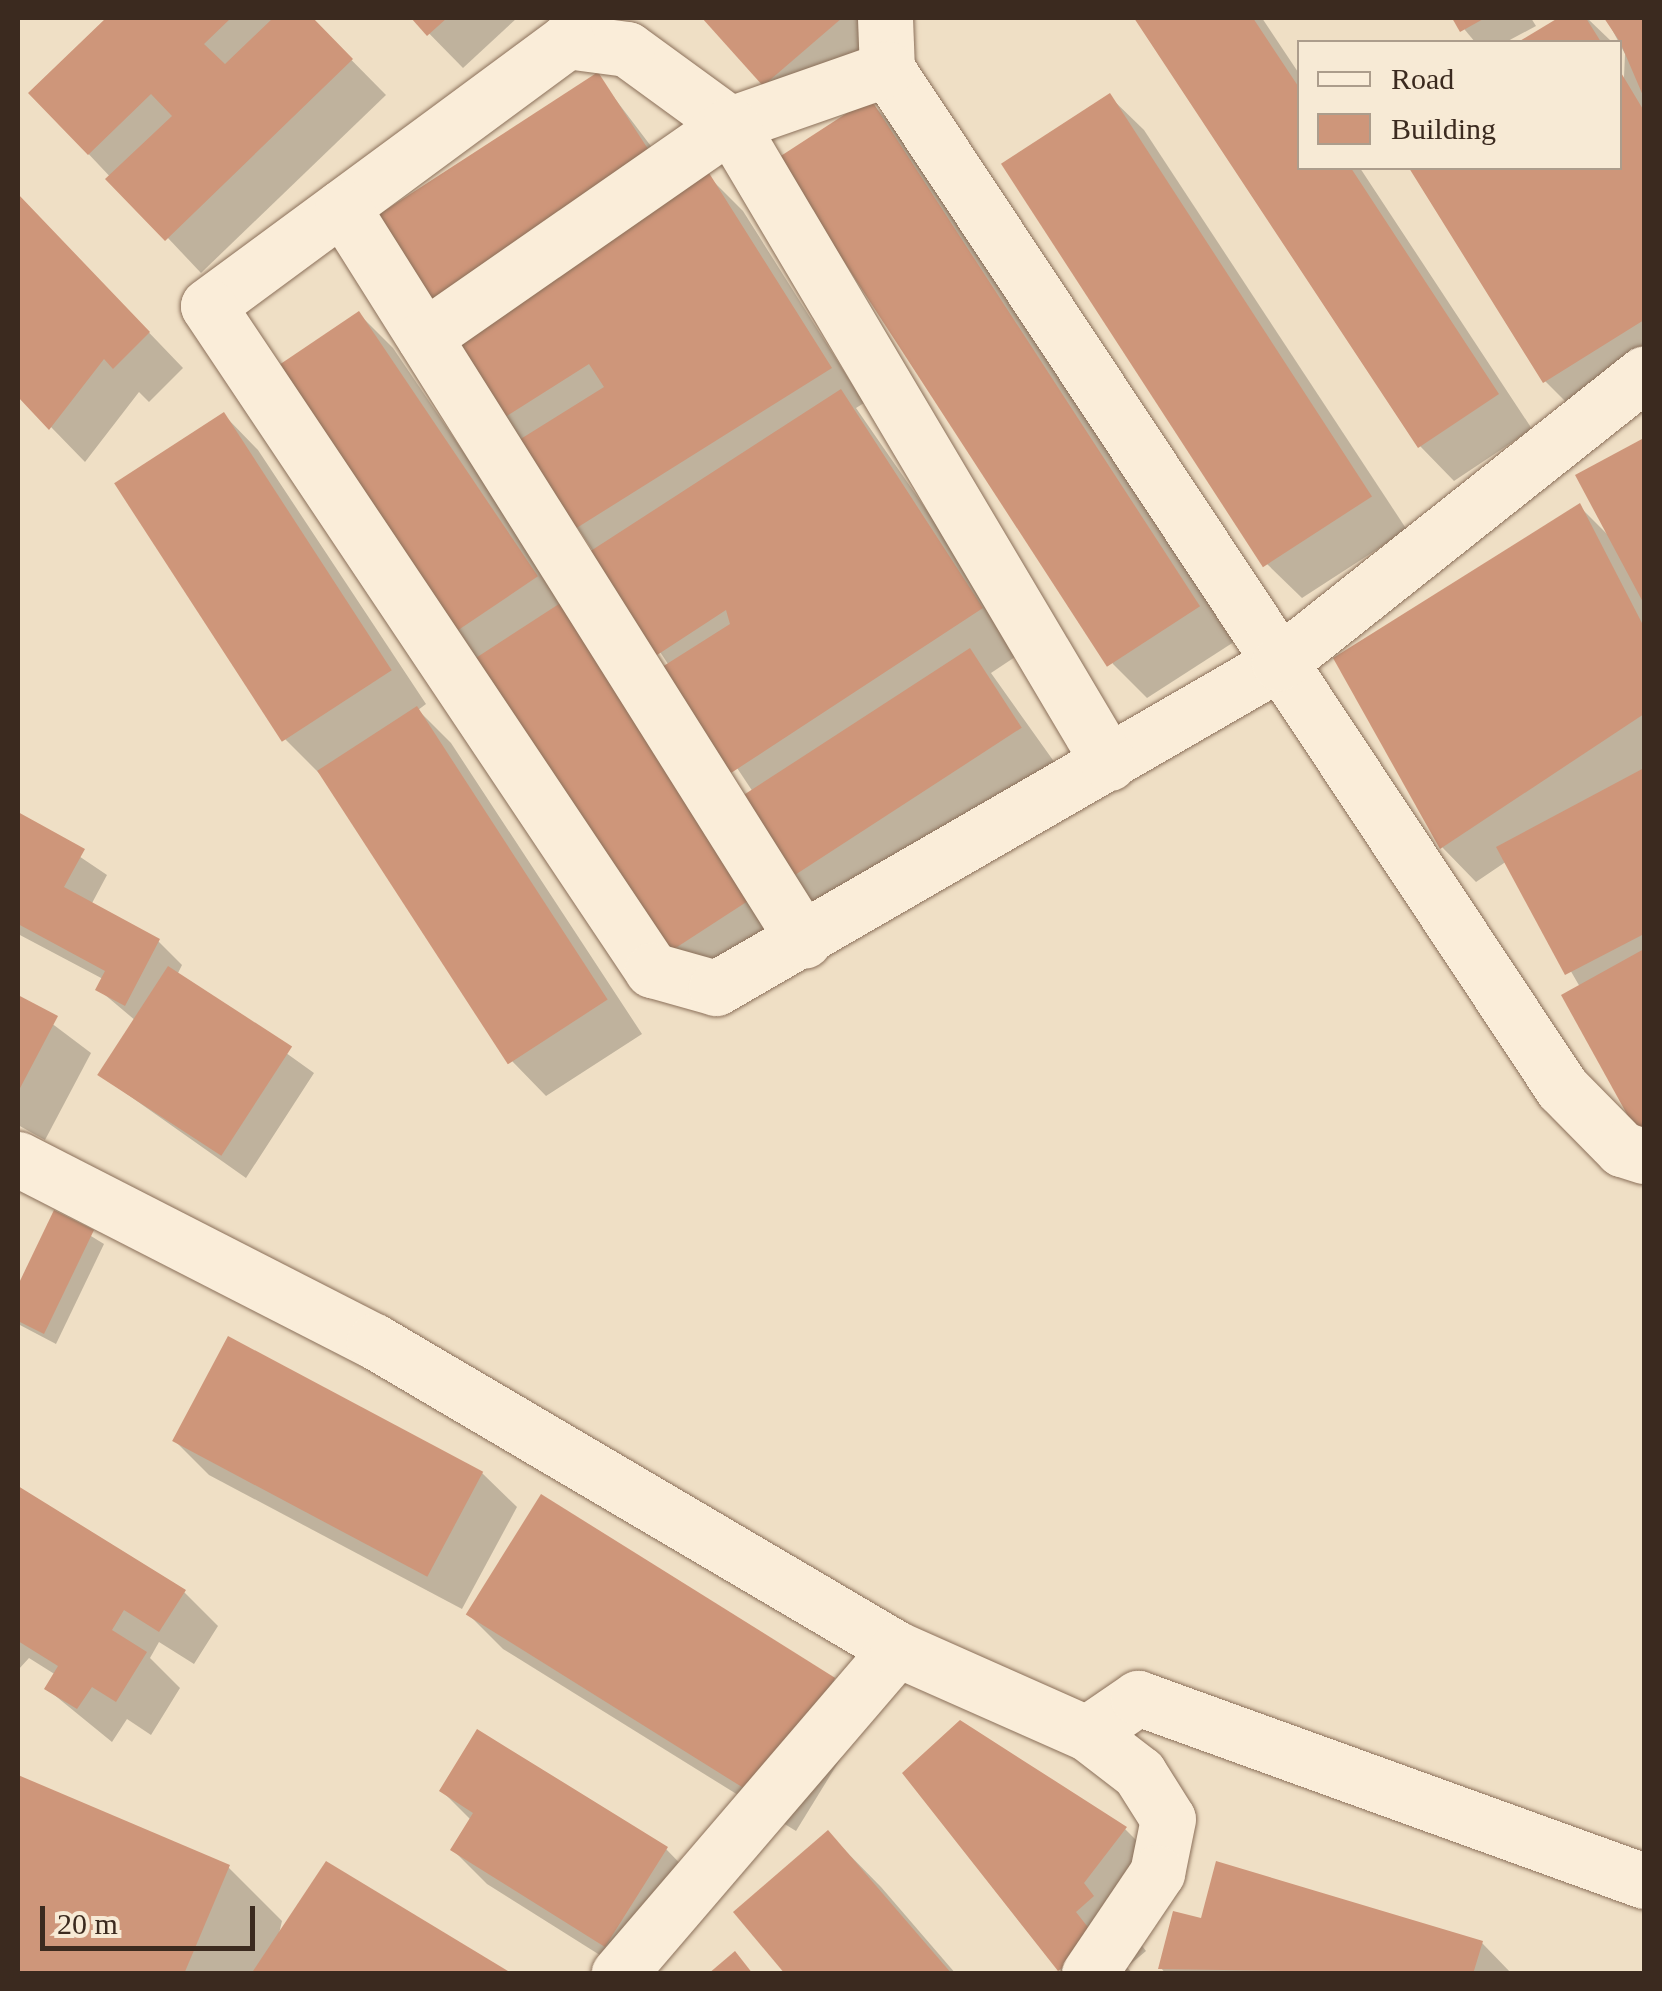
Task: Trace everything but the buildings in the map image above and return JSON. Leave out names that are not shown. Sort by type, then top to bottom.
[{"type":"street","points":[[1109,763],[730,124],[627,49],[567,41],[208,306],[652,970],[716,988],[804,941],[1109,763],[1279,663],[1644,374]]},
{"type":"street","points":[[424,337],[730,124],[886,43],[1279,663],[1562,1088],[1622,1149],[1644,1156]]},
{"type":"street","points":[[342,207],[804,941]]},
{"type":"street","points":[[18,1159],[374,1341],[897,1650],[1088,1732],[1140,1773],[1168,1820],[1157,1873],[1088,1974]]},
{"type":"street","points":[[618,1974],[897,1650]]},
{"type":"street","points":[[1088,1732],[1138,1698],[1644,1881]]}]
